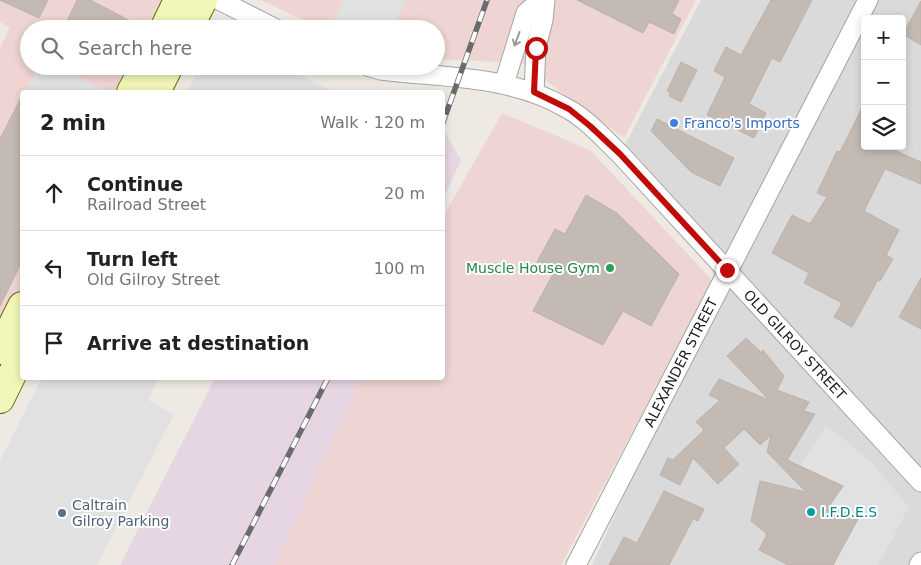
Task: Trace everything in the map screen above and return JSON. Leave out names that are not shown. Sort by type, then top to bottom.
[{"type":"main road","points":[[168,20],[178,0]]},
{"type":"main road","points":[[193,20],[203,0]]},
{"type":"main road","points":[[132,90],[140,75]]},
{"type":"main road","points":[[157,90],[164,75]]},
{"type":"main road","points":[[0,350],[20,310]]},
{"type":"main road","points":[[0,399],[20,358]]},
{"type":"street","points":[[219,0],[258,20]]},
{"type":"street","points":[[504,84],[526,13],[543,0]]},
{"type":"street","points":[[534,92],[536,48],[543,20],[543,0]]},
{"type":"street","name":"ALEXANDER STREET","points":[[576,565],[868,0]]},
{"type":"street","name":"OLD GILROY STREET","points":[[425,75],[504,84],[534,92],[569,109],[590,126],[620,154],[921,482]]},
{"type":"shaded area","points":[[0,0],[171,0],[161,20],[20,20],[20,75],[132,75],[124,90],[20,90],[20,290],[0,329],[0,47],[10,28],[0,22]]},
{"type":"shaded area","points":[[261,0],[696,0],[624,138],[522,63],[445,59],[445,20],[303,20]]},
{"type":"shaded area","points":[[344,0],[406,0],[396,20],[334,20]]},
{"type":"shaded area","points":[[701,0],[921,0],[921,565],[592,565],[727,270],[620,154]]},
{"type":"shaded area","points":[[35,75],[75,75],[102,90],[26,90]]},
{"type":"shaded area","points":[[196,75],[301,75],[330,90],[188,90]]},
{"type":"shaded area","points":[[502,113],[590,150],[713,281],[561,565],[243,565],[350,380],[445,380],[445,213]]},
{"type":"shaded area","points":[[445,132],[461,160],[445,196]]},
{"type":"shaded area","name":"Caltrain Gilroy Parking","points":[[41,380],[158,380],[148,400],[174,414],[97,565],[0,565],[0,461]]},
{"type":"shaded area","points":[[214,380],[360,380],[275,565],[120,565]]},
{"type":"shaded area","points":[[826,425],[870,461],[909,507],[878,565],[833,565],[857,519],[830,505],[800,466]]},
{"type":"building","points":[[0,0],[48,0],[39,18]]},
{"type":"building","points":[[77,0],[90,0],[129,20],[67,20]]},
{"type":"building","points":[[577,0],[679,0],[672,14],[681,19],[674,34],[649,22],[643,33]]},
{"type":"building","points":[[771,0],[812,0],[780,62],[772,58],[749,104],[766,113],[754,138],[707,115],[725,77],[714,71],[726,47],[741,55]]},
{"type":"building","points":[[921,1],[921,45],[906,36],[906,28]]},
{"type":"building","points":[[681,62],[697,70],[681,102],[669,96],[671,93],[667,91]]},
{"type":"building","points":[[20,100],[20,265],[0,306],[0,139]]},
{"type":"building","points":[[861,110],[861,150],[894,150],[921,162],[921,184],[885,169],[864,211],[899,230],[886,255],[893,259],[880,281],[878,280],[852,327],[834,317],[842,303],[804,283],[809,273],[772,253],[792,215],[810,224],[827,197],[817,193],[837,151],[840,152]]},
{"type":"building","points":[[657,119],[734,158],[720,186],[691,172],[651,131]]},
{"type":"building","name":"Muscle House Gym","points":[[586,195],[617,213],[679,274],[651,326],[623,311],[603,345],[533,311],[554,272],[537,262],[555,229],[565,234]]},
{"type":"building","points":[[921,278],[921,329],[899,317]]},
{"type":"building","points":[[746,338],[762,353],[763,350],[784,376],[777,390],[809,402],[804,411],[815,414],[787,460],[843,486],[830,505],[858,519],[833,565],[788,565],[759,550],[767,534],[751,521],[760,481],[806,492],[767,452],[771,435],[760,445],[744,429],[724,448],[739,464],[718,484],[693,458],[680,485],[660,475],[668,458],[673,460],[704,430],[696,422],[720,400],[709,395],[719,379],[769,400],[727,356]]},
{"type":"building","points":[[664,491],[704,509],[698,521],[693,519],[669,565],[609,565],[624,537],[637,543]]},
{"type":"railway","points":[[445,117],[487,0]]},
{"type":"railway","points":[[232,565],[327,380]]},
{"type":"place","name":"Franco's Imports","points":[[674,123]]},
{"type":"place","name":"Muscle House Gym","points":[[610,268]]},
{"type":"place","name":"I.F.D.E.S","points":[[811,512]]},
{"type":"place","name":"Caltrain Gilroy Parking","points":[[62,513]]},
{"type":"route","points":[[536,48],[534,92],[569,109],[590,126],[620,154],[727,270]]}]
